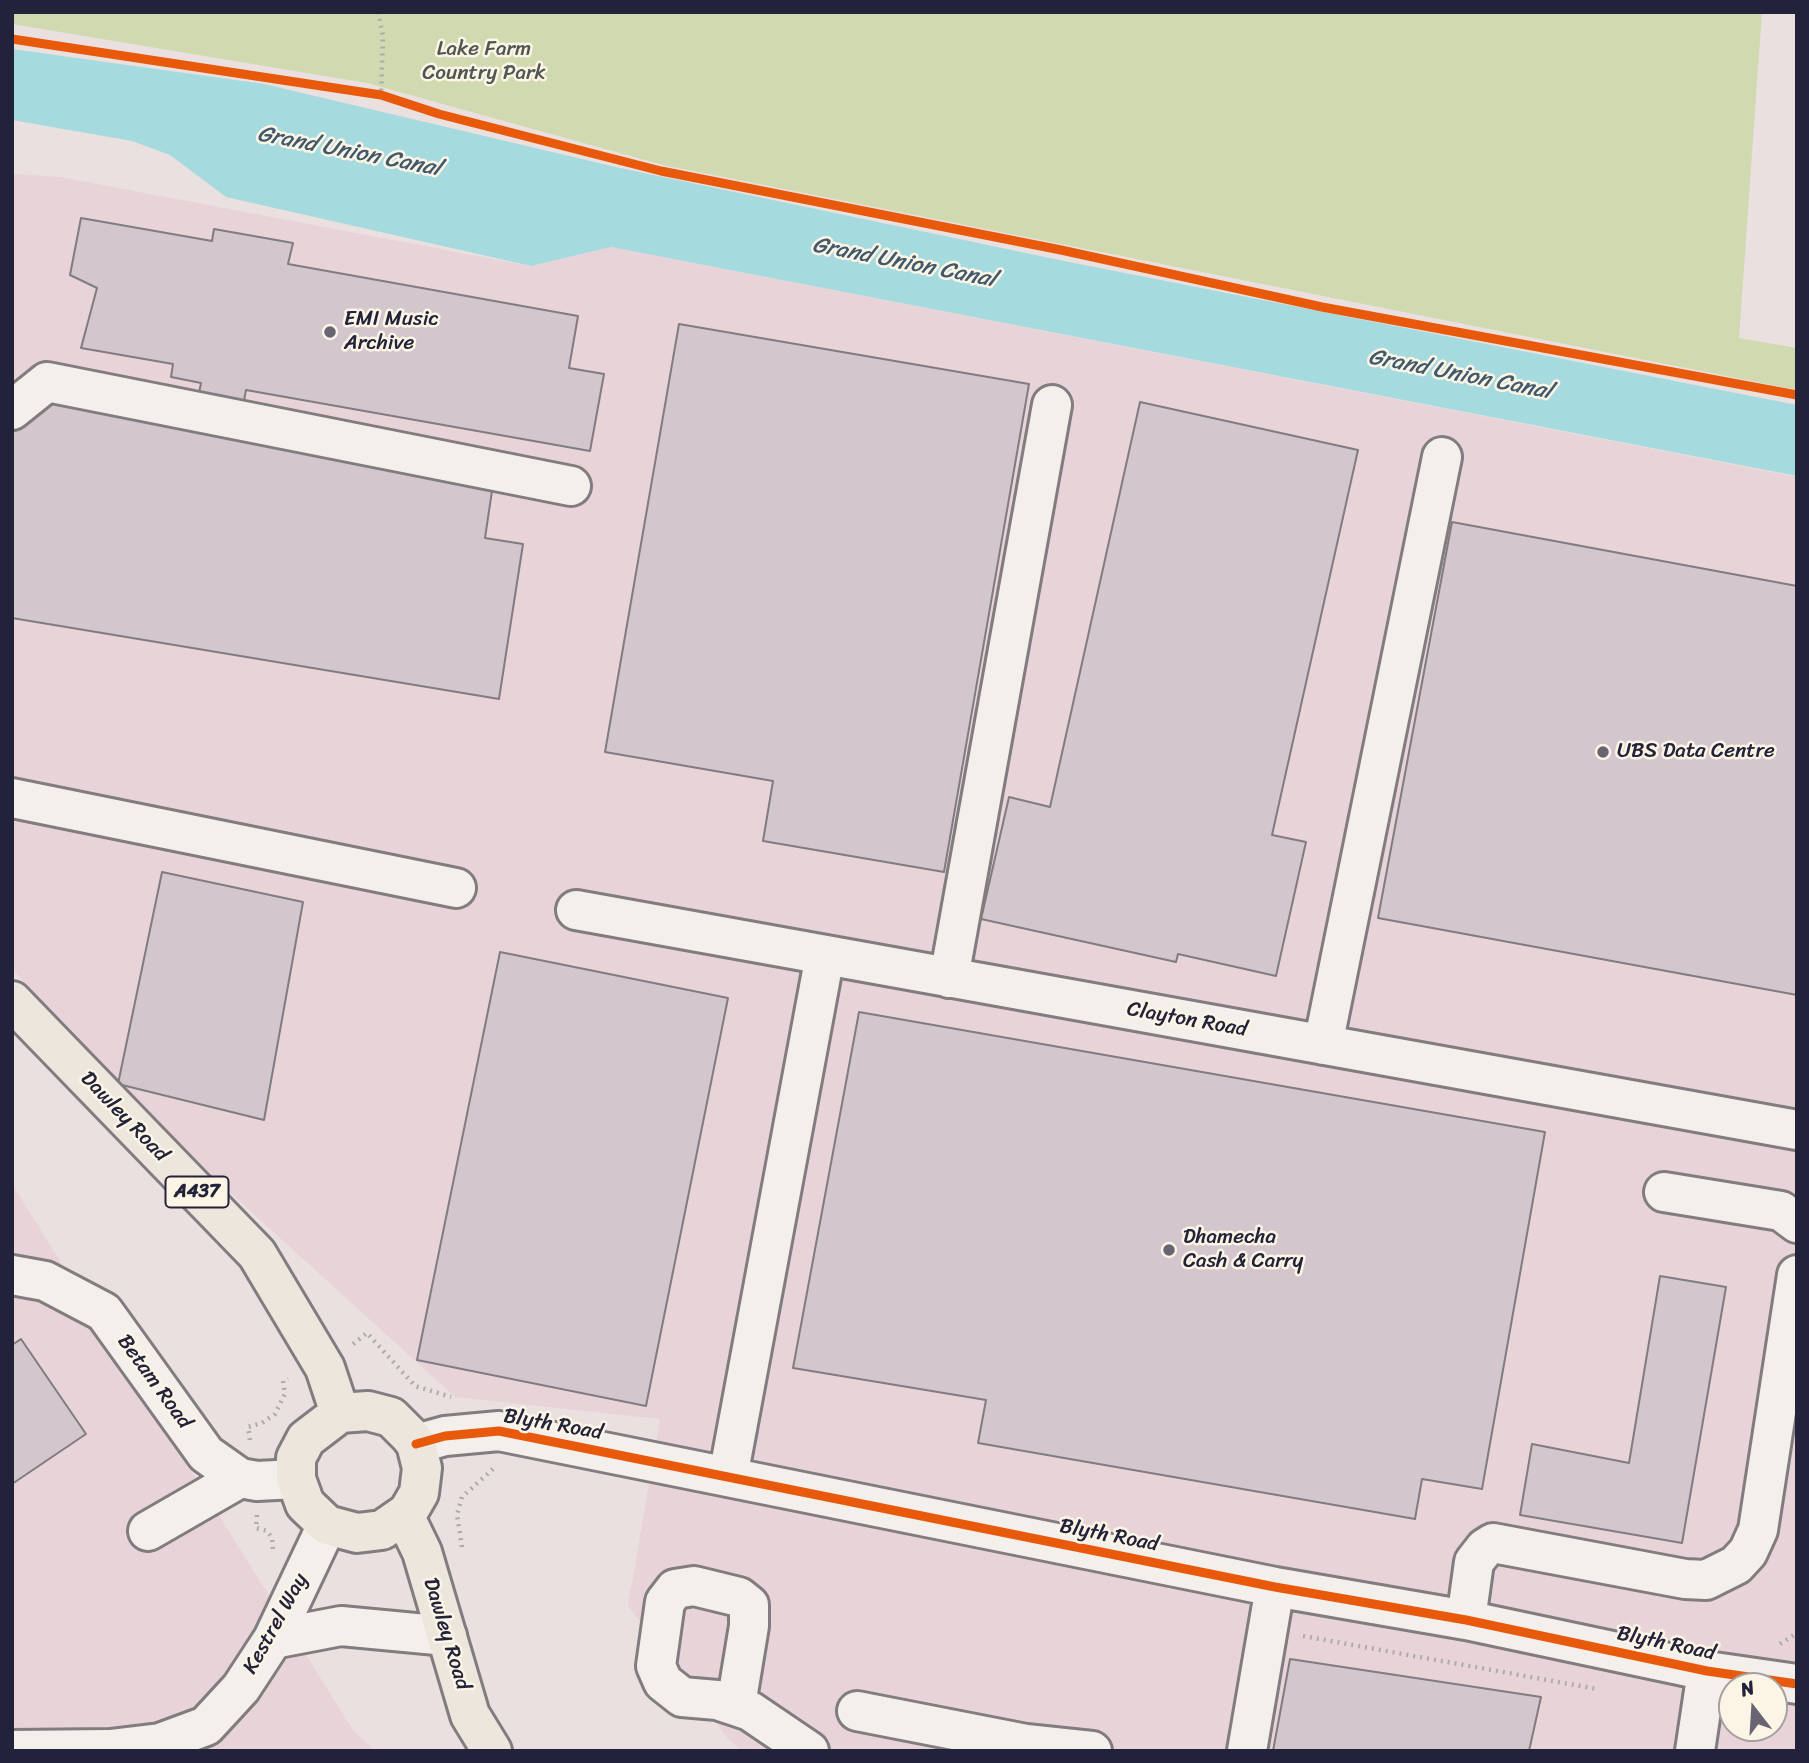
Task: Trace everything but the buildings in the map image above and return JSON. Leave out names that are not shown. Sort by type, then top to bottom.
[{"type":"main road","name":"Dawley Road","points":[[12,1001],[257,1254],[325,1368],[340,1413]]},
{"type":"main road","points":[[368,1411],[391,1417],[416,1444],[422,1468],[419,1493],[404,1515],[382,1530],[357,1533],[327,1525],[306,1504],[296,1479],[296,1458],[306,1439],[340,1413],[368,1411]]},
{"type":"main road","name":"Dawley Road","points":[[404,1515],[422,1552],[470,1714],[492,1751]]},
{"type":"street","points":[[12,410],[47,382],[571,486]]},
{"type":"street","points":[[949,978],[1052,405]]},
{"type":"street","points":[[1323,1045],[1442,457]]},
{"type":"street","points":[[12,798],[456,888]]},
{"type":"street","name":"Clayton Road","points":[[576,910],[1797,1130]]},
{"type":"street","points":[[728,1476],[825,955]]},
{"type":"street","points":[[1664,1192],[1781,1211],[1797,1223]]},
{"type":"street","name":"Betam Road","points":[[12,1275],[45,1281],[103,1312],[206,1454],[240,1478]]},
{"type":"street","points":[[1466,1620],[1474,1562],[1485,1548],[1493,1543],[1685,1579],[1706,1580],[1736,1565],[1748,1552],[1758,1530],[1797,1275]]},
{"type":"street","name":"Blyth Road","points":[[416,1444],[446,1436],[499,1431],[1275,1587],[1466,1620],[1707,1671],[1797,1684]]},
{"type":"street","points":[[148,1531],[240,1478],[257,1481],[296,1479]]},
{"type":"street","name":"Kestrel Way","points":[[12,1750],[110,1749],[215,1738],[241,1688],[272,1639],[327,1525]]},
{"type":"street","points":[[1247,1751],[1275,1587]]},
{"type":"street","points":[[272,1639],[341,1626],[447,1636]]},
{"type":"street","points":[[1695,1751],[1707,1671]]},
{"type":"street","points":[[736,1705],[750,1711],[809,1751]]},
{"type":"street","points":[[857,1711],[1027,1744],[1092,1751]]},
{"type":"path","points":[[378,12],[383,36],[381,95]]},
{"type":"path","points":[[12,38],[381,95],[439,114],[661,171],[1061,250],[1322,307],[1797,394]]},
{"type":"path","points":[[248,1427],[262,1423],[282,1405],[285,1394],[283,1381],[325,1368],[368,1333],[415,1386],[454,1397]]},
{"type":"path","points":[[464,1558],[457,1515],[462,1497],[497,1465]]},
{"type":"path","points":[[1268,1629],[1609,1691]]},
{"type":"shaded area","points":[[12,174],[60,177],[531,266],[611,247],[1797,477],[1797,1751],[742,1751],[729,1740],[628,1606],[660,1419],[455,1397],[172,1140],[12,969]]},
{"type":"shaded area","points":[[12,1184],[353,1730],[375,1751],[12,1751]]},
{"type":"green space","name":"Lake Farm Country Park","points":[[12,12],[1762,12],[1739,338],[1797,348],[1797,390],[663,165],[367,83],[12,24]]},
{"type":"water","name":"Grand Union Canal","points":[[12,49],[264,84],[620,168],[1069,262],[1797,405],[1797,476],[611,247],[531,266],[226,197],[170,155],[132,141],[12,120]]},
{"type":"cycle path","points":[[12,39],[381,95],[439,114],[661,171],[1061,250],[1322,307],[1797,395]]},
{"type":"cycle path","points":[[416,1444],[445,1436],[499,1431],[1275,1587],[1466,1620],[1707,1671],[1797,1684]]},
{"type":"place","name":"EMI Music Archive","points":[[330,332]]},
{"type":"place","name":"UBS Data Centre","points":[[1603,752]]},
{"type":"place","name":"Dhamecha Cash & Carry","points":[[1169,1250]]}]
